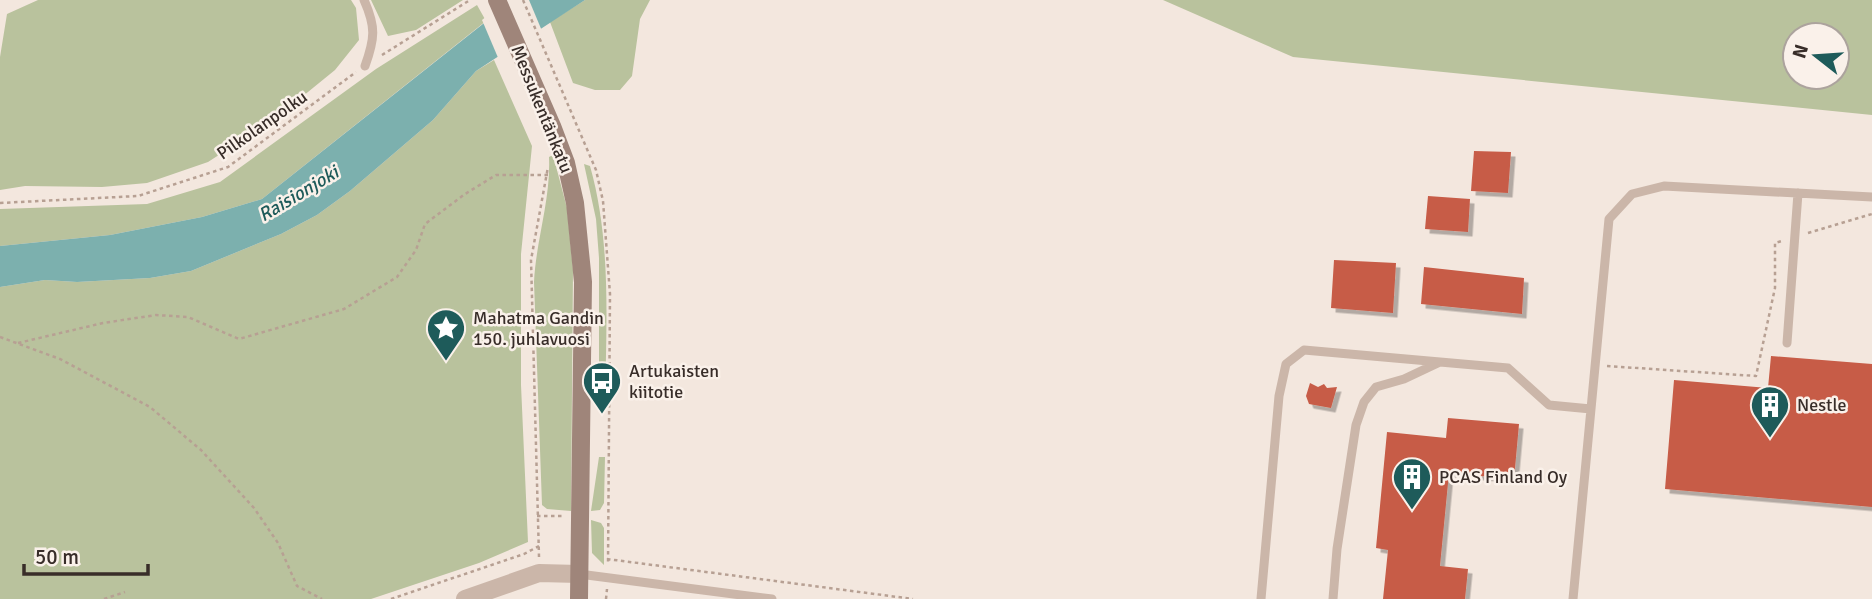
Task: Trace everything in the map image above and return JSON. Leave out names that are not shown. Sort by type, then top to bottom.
[{"type":"street","name":"Messukentänkatu","points":[[497,0],[566,163],[575,203],[583,282],[579,599]]},
{"type":"street","points":[[465,599],[539,573],[579,574]]},
{"type":"lane","points":[[364,0],[374,26],[371,49],[365,66]]},
{"type":"lane","points":[[1573,599],[1609,219],[1632,194],[1664,186],[1872,197]]},
{"type":"lane","points":[[1787,343],[1798,193]]},
{"type":"lane","points":[[1261,599],[1279,396],[1286,363],[1304,350],[1508,368],[1549,405],[1591,409]]},
{"type":"lane","points":[[1333,599],[1337,549],[1356,425],[1364,402],[1377,387],[1404,379],[1441,362]]},
{"type":"lane","points":[[579,574],[772,599]]},
{"type":"path","name":"Pilkolanpolku","points":[[0,203],[138,196],[228,167],[365,66],[470,0]]},
{"type":"path","points":[[523,0],[554,76]]},
{"type":"path","points":[[539,573],[531,260],[536,226],[549,175],[548,166]]},
{"type":"path","points":[[18,343],[103,323],[156,315],[188,317],[239,339],[344,309],[397,277],[416,250],[425,224],[465,194],[496,175],[549,175]]},
{"type":"path","points":[[1595,366],[1756,376],[1775,288],[1775,243],[1872,214]]},
{"type":"path","points":[[0,337],[60,359],[150,407],[201,450],[254,508],[278,543],[298,586],[322,599]]},
{"type":"path","points":[[602,415],[609,415]]},
{"type":"path","points":[[391,599],[524,554],[539,546]]},
{"type":"path","points":[[607,559],[913,599]]},
{"type":"path","points":[[104,599],[125,592]]},
{"type":"green space","points":[[38,0],[351,0],[356,8],[359,40],[335,70],[276,118],[208,162],[147,183],[102,187],[25,186],[0,190],[0,57],[7,14]]},
{"type":"green space","points":[[371,0],[463,0],[416,30],[388,36]]},
{"type":"green space","points":[[585,0],[650,0],[640,19],[632,76],[620,90],[595,90],[573,83],[550,22]]},
{"type":"green space","points":[[1163,0],[1872,0],[1872,115],[1293,57]]},
{"type":"green space","points":[[477,5],[486,21],[262,199],[202,217],[110,235],[0,246],[0,209],[147,204],[220,182],[376,69]]},
{"type":"green space","points":[[494,60],[532,146],[521,254],[521,385],[528,542],[479,563],[371,599],[0,599],[0,287],[45,280],[77,282],[150,278],[191,271],[281,234],[317,215],[350,191],[433,120],[476,71]]},
{"type":"green space","points":[[553,155],[567,208],[573,270],[571,511],[547,509],[542,505],[534,282],[548,188],[549,157]]},
{"type":"green space","points":[[584,164],[590,166],[597,195],[605,255],[605,408],[599,408],[599,258],[596,219]]},
{"type":"green space","points":[[599,457],[605,457],[604,503],[600,510],[591,511]]},
{"type":"green space","points":[[591,520],[601,523],[604,528],[604,565],[592,553]]},
{"type":"water","name":"Raisionjoki","points":[[513,0],[585,0],[476,71],[433,120],[350,191],[317,215],[281,234],[191,271],[150,278],[77,282],[45,280],[0,287],[0,246],[110,235],[202,217],[262,199]]},
{"type":"pier","points":[[507,0],[529,0],[542,31],[499,60],[482,20]]},
{"type":"building","points":[[1474,151],[1511,152],[1508,193],[1471,191]]},
{"type":"building","points":[[1428,196],[1470,199],[1468,232],[1425,229]]},
{"type":"building","points":[[1334,260],[1396,263],[1393,313],[1331,308]]},
{"type":"building","points":[[1424,267],[1524,278],[1522,314],[1421,304]]},
{"type":"building","name":"Nestle","points":[[1771,356],[1872,364],[1872,507],[1665,489],[1674,380],[1768,388]]},
{"type":"building","points":[[1310,383],[1318,387],[1324,384],[1327,388],[1337,387],[1331,408],[1309,404],[1306,396]]},
{"type":"building","name":"PCAS Finland Oy","points":[[1448,418],[1519,424],[1514,479],[1449,473],[1440,566],[1468,569],[1465,599],[1383,599],[1388,550],[1376,548],[1387,432],[1446,438]]},
{"type":"place","name":"Mahatma Gandin 150. juhlavuosi","points":[[446,362]]},
{"type":"place","name":"Artukaisten kiitotie","points":[[602,415]]},
{"type":"place","name":"Nestle","points":[[1770,439]]},
{"type":"place","name":"PCAS Finland Oy","points":[[1412,511]]}]
